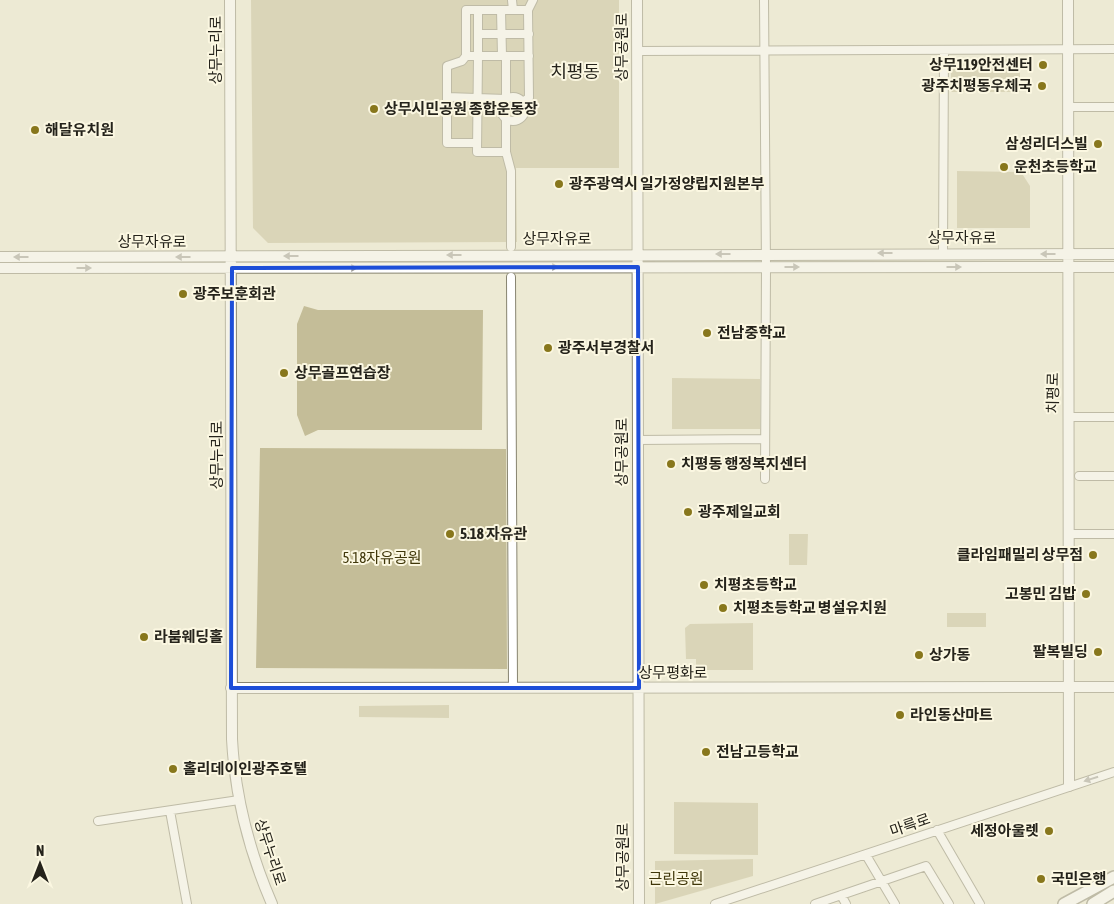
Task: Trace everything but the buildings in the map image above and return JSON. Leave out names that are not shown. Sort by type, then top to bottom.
[{"type":"main road","points":[[1064,904],[1114,877]]},
{"type":"main road","points":[[1094,904],[1114,891]]},
{"type":"street","name":"상무누리로","points":[[230,0],[233,758],[239,800],[254,858],[272,904]]},
{"type":"street","points":[[512,0],[513,10]]},
{"type":"street","points":[[522,102],[529,98],[528,10],[533,0]]},
{"type":"street","name":"상무공원로","points":[[637,0],[639,904]]},
{"type":"street","points":[[764,0],[765,479]]},
{"type":"street","name":"치평로","points":[[1068,0],[1069,786]]},
{"type":"street","points":[[477,144],[447,143],[447,66],[462,62],[466,56],[466,10],[528,10]]},
{"type":"street","points":[[478,10],[477,152],[506,152]]},
{"type":"street","points":[[501,10],[506,99],[501,112],[506,119],[506,152],[511,171],[511,247]]},
{"type":"street","points":[[478,34],[529,34]]},
{"type":"street","points":[[637,51],[1114,49]]},
{"type":"street","points":[[943,253],[944,51]]},
{"type":"street","points":[[466,56],[529,56]]},
{"type":"street","points":[[447,97],[506,99],[513,97],[522,102],[524,110],[521,117],[514,120],[506,119]]},
{"type":"street","points":[[1068,107],[1114,107]]},
{"type":"street","name":"상무자유로","points":[[0,257],[1114,254]]},
{"type":"street","name":"상무자유로","points":[[0,268],[1114,267]]},
{"type":"street","points":[[511,277],[514,688]]},
{"type":"street","points":[[1068,417],[1114,417]]},
{"type":"street","points":[[637,440],[765,439]]},
{"type":"street","points":[[1079,476],[1114,476]]},
{"type":"street","points":[[1068,534],[1114,534]]},
{"type":"street","name":"상무평화로","points":[[232,688],[1114,686]]},
{"type":"street","name":"마륵로","points":[[715,904],[1114,772]]},
{"type":"street","points":[[98,821],[239,800]]},
{"type":"street","points":[[170,811],[187,904]]},
{"type":"street","points":[[937,830],[980,904]]},
{"type":"street","points":[[866,855],[895,904]]},
{"type":"street","points":[[815,904],[926,866],[949,904]]},
{"type":"street","points":[[841,895],[846,904]]},
{"type":"highlighted area","points":[[638,267],[639,688],[231,688],[232,268]]},
{"type":"green space","points":[[251,0],[619,0],[619,168],[516,168],[517,242],[268,243],[253,228]]},
{"type":"green space","points":[[951,59],[1020,59],[1020,92],[951,92]]},
{"type":"green space","points":[[957,171],[1021,172],[1030,186],[1030,228],[957,228]]},
{"type":"green space","points":[[304,306],[318,310],[483,310],[482,430],[318,430],[305,436],[297,415],[297,324]]},
{"type":"green space","points":[[672,378],[760,379],[760,429],[672,429]]},
{"type":"green space","name":"5.18자유공원","points":[[260,448],[506,449],[507,669],[256,668]]},
{"type":"green space","points":[[789,534],[808,534],[807,565],[789,565]]},
{"type":"green space","points":[[947,613],[986,613],[986,627],[947,627]]},
{"type":"green space","points":[[753,623],[753,670],[696,670],[696,659],[686,659],[685,628],[690,624]]},
{"type":"green space","points":[[449,705],[449,718],[359,717],[359,706]]},
{"type":"green space","points":[[674,802],[758,803],[758,855],[674,854]]},
{"type":"green space","name":"근린공원","points":[[753,859],[753,876],[655,904],[655,861]]},
{"type":"place","name":"상무119안전센터","points":[[1043,65]]},
{"type":"place","name":"광주치평동우체국","points":[[1042,86]]},
{"type":"place","name":"상무시민공원 종합운동장","points":[[374,109]]},
{"type":"place","name":"해달유치원","points":[[35,130]]},
{"type":"place","name":"삼성리더스빌","points":[[1098,144]]},
{"type":"place","name":"운천초등학교","points":[[1004,167]]},
{"type":"place","name":"광주광역시 일가정양립지원본부","points":[[559,184]]},
{"type":"place","name":"광주보훈회관","points":[[183,294]]},
{"type":"place","name":"전남중학교","points":[[707,333]]},
{"type":"place","name":"광주서부경찰서","points":[[548,348]]},
{"type":"place","name":"상무골프연습장","points":[[284,373]]},
{"type":"place","name":"치평동 행정복지센터","points":[[671,464]]},
{"type":"place","name":"광주제일교회","points":[[688,512]]},
{"type":"place","name":"5.18 자유관","points":[[450,534]]},
{"type":"place","name":"클라임패밀리 상무점","points":[[1093,555]]},
{"type":"place","name":"치평초등학교","points":[[704,585]]},
{"type":"place","name":"고봉민 김밥","points":[[1086,594]]},
{"type":"place","name":"치평초등학교 병설유치원","points":[[723,608]]},
{"type":"place","name":"라붐웨딩홀","points":[[144,637]]},
{"type":"place","name":"팔복빌딩","points":[[1098,652]]},
{"type":"place","name":"상가동","points":[[919,655]]},
{"type":"place","name":"라인동산마트","points":[[900,715]]},
{"type":"place","name":"전남고등학교","points":[[706,752]]},
{"type":"place","name":"홀리데이인광주호텔","points":[[173,769]]},
{"type":"place","name":"세정아울렛","points":[[1049,831]]},
{"type":"place","name":"국민은행","points":[[1041,879]]},
{"type":"district","name":"치평동","points":[[575,72]]}]
